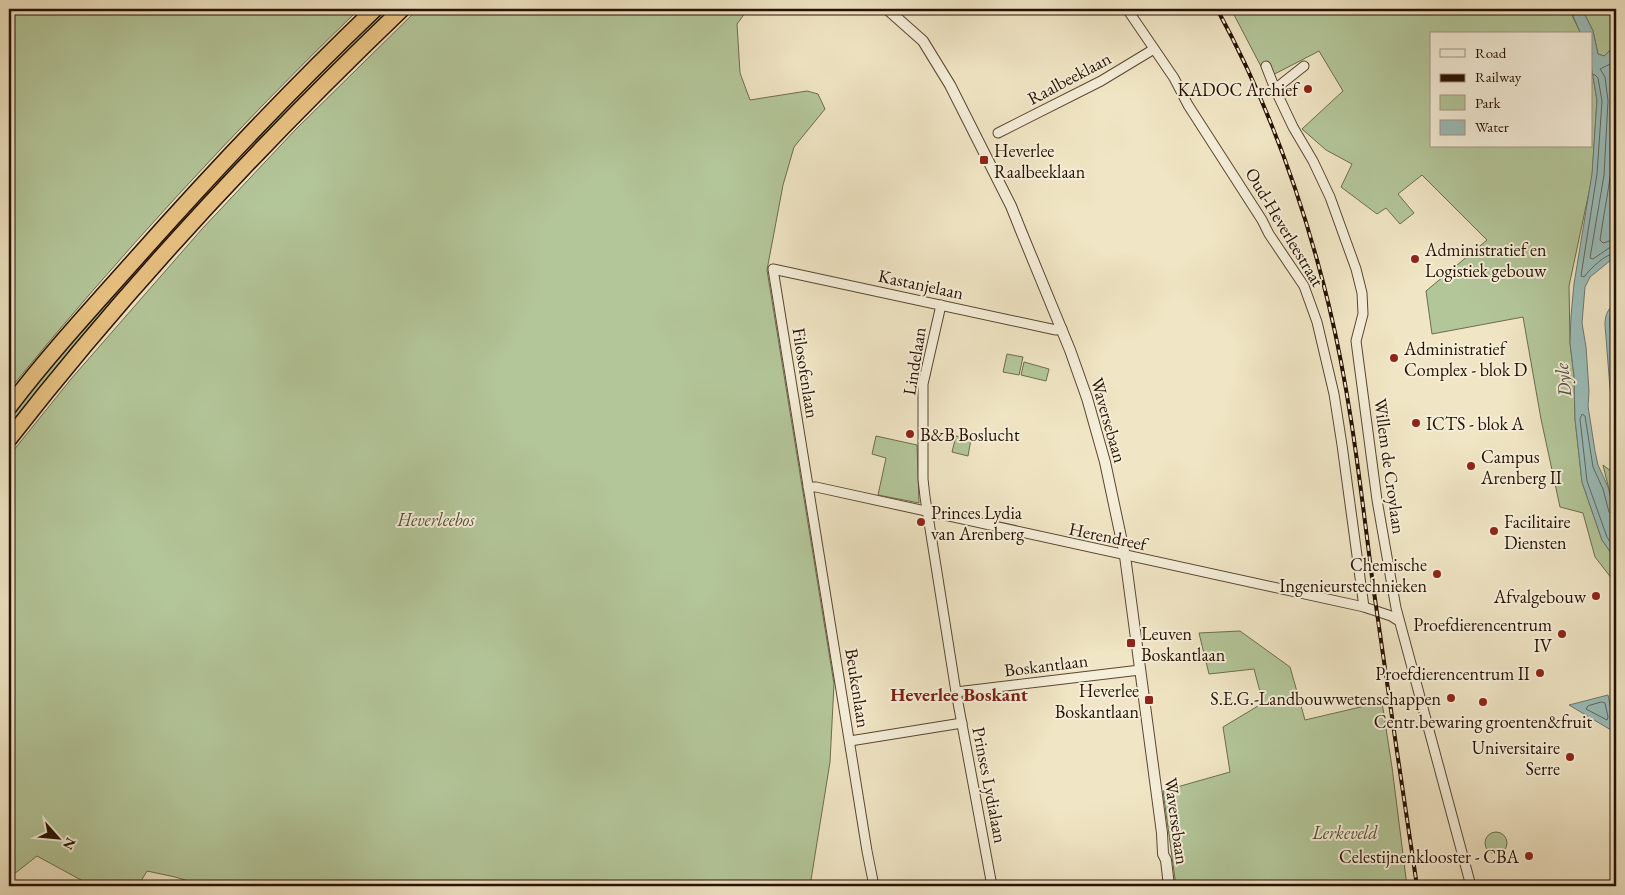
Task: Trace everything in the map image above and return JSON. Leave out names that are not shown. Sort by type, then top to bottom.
[{"type":"highway","points":[[9,407],[86,315],[205,181],[330,51],[375,9]]},
{"type":"highway","points":[[9,439],[101,325],[220,193],[345,63],[402,9]]},
{"type":"street","name":"Waversebaan","points":[[887,9],[923,41],[950,85],[1011,206],[1062,329],[1087,398],[1105,462],[1125,556],[1162,832],[1163,854],[1166,860],[1169,886]]},
{"type":"street","name":"Oud-Heverleestraat","points":[[1127,9],[1179,86],[1190,109],[1304,286],[1312,305],[1335,400],[1364,607]]},
{"type":"street","name":"Raalbeeklaan","points":[[998,133],[1094,85],[1154,49]]},
{"type":"street","name":"Willem de Croylaan","points":[[1266,66],[1293,127],[1313,161],[1330,197],[1347,242],[1360,285],[1363,314],[1356,341],[1377,500],[1399,621],[1471,886]]},
{"type":"street","points":[[1275,89],[1304,66]]},
{"type":"street","name":"Kastanjelaan","points":[[773,269],[1056,330],[1062,329]]},
{"type":"street","name":"Filosofenlaan","points":[[773,269],[808,488]]},
{"type":"street","name":"Lindelaan","points":[[927,512],[923,479],[923,384],[941,305]]},
{"type":"street","name":"Herendreef","points":[[808,488],[816,487],[1364,607],[1392,616],[1399,621]]},
{"type":"street","name":"Beukenlaan","points":[[808,488],[874,886]]},
{"type":"street","name":"Prinses Lydialaan","points":[[927,512],[956,692],[992,886]]},
{"type":"street","name":"Boskantlaan","points":[[956,692],[1140,670]]},
{"type":"street","points":[[850,741],[962,723]]},
{"type":"green space","points":[[9,9],[359,9],[267,100],[178,195],[92,291],[9,390]]},
{"type":"green space","points":[[385,9],[393,9],[97,320],[9,427],[9,418],[25,397],[128,277],[263,130]]},
{"type":"green space","name":"Heverleebos","points":[[418,9],[748,9],[737,24],[740,73],[750,100],[807,91],[818,94],[825,109],[794,147],[783,185],[767,270],[834,684],[830,762],[810,886],[205,886],[147,871],[138,886],[92,886],[37,856],[9,878],[9,456],[71,379],[202,229],[297,128]]},
{"type":"green space","points":[[1231,9],[1569,9],[1580,32],[1430,32],[1430,148],[1592,148],[1592,71],[1597,100],[1592,178],[1569,286],[1570,343],[1574,376],[1575,419],[1582,482],[1602,540],[1616,560],[1616,584],[1595,557],[1583,513],[1560,507],[1541,419],[1523,317],[1432,334],[1426,291],[1487,240],[1422,175],[1398,194],[1414,213],[1400,224],[1386,208],[1377,214],[1341,187],[1352,164],[1326,150],[1302,129],[1343,91],[1319,51],[1267,78]]},
{"type":"green space","points":[[1582,9],[1616,9],[1616,45],[1604,56],[1598,54],[1593,31]]},
{"type":"green space","points":[[1007,354],[1023,357],[1019,375],[1003,372]]},
{"type":"green space","points":[[1024,362],[1049,369],[1046,381],[1021,375]]},
{"type":"green space","points":[[876,436],[917,445],[919,503],[878,495],[886,458],[872,454]]},
{"type":"green space","points":[[956,436],[971,439],[968,456],[952,452]]},
{"type":"green space","points":[[1603,465],[1616,475],[1616,518]]},
{"type":"green space","name":"Lerkeveld","points":[[1240,631],[1290,667],[1305,720],[1382,702],[1407,886],[1176,886],[1163,791],[1230,772],[1223,727],[1263,703],[1254,669],[1209,674],[1199,633]]},
{"type":"green space","points":[[1496,832],[1504,835],[1507,843],[1504,851],[1496,854],[1488,851],[1485,843],[1488,835]]},
{"type":"water","points":[[1582,9],[1593,31],[1598,54],[1604,56],[1616,45],[1616,256],[1590,277],[1585,287],[1582,323],[1586,347],[1589,391],[1588,406],[1595,451],[1598,465],[1608,487],[1616,518],[1616,560],[1602,540],[1582,482],[1575,419],[1574,376],[1570,343],[1571,316],[1574,284],[1592,174],[1597,100],[1592,71],[1592,32],[1580,32],[1573,16]]},
{"type":"water","points":[[1616,302],[1616,431],[1613,426],[1605,325],[1608,312]]},
{"type":"water","points":[[1608,695],[1616,733],[1569,705]]},
{"type":"railway","points":[[1217,9],[1252,80],[1283,154],[1308,229],[1337,340],[1355,445],[1378,623],[1417,886]]},
{"type":"place","name":"KADOC Archief","points":[[1308,89]]},
{"type":"place","name":"Heverlee Raalbeeklaan","points":[[984,160]]},
{"type":"place","name":"Administratief en Logistiek gebouw","points":[[1415,259]]},
{"type":"place","name":"Administratief Complex - blok D","points":[[1394,358]]},
{"type":"place","name":"ICTS - blok A","points":[[1416,423]]},
{"type":"place","name":"B&B Boslucht","points":[[910,434]]},
{"type":"place","name":"Campus Arenberg II","points":[[1471,466]]},
{"type":"place","name":"Princes Lydia van Arenberg","points":[[921,522]]},
{"type":"place","name":"Facilitaire Diensten","points":[[1494,531]]},
{"type":"place","name":"Chemische Ingenieurstechnieken","points":[[1437,574]]},
{"type":"place","name":"Afvalgebouw","points":[[1596,596]]},
{"type":"place","name":"Proefdierencentrum IV","points":[[1562,634]]},
{"type":"place","name":"Leuven Boskantlaan","points":[[1131,643]]},
{"type":"place","name":"Proefdierencentrum II","points":[[1540,673]]},
{"type":"place","name":"S.E.G.-Landbouwwetenschappen","points":[[1451,698]]},
{"type":"place","name":"Heverlee Boskantlaan","points":[[1149,700]]},
{"type":"place","name":"Centr.bewaring groenten&fruit","points":[[1483,702]]},
{"type":"place","name":"Universitaire Serre","points":[[1570,757]]},
{"type":"place","name":"Celestijnenklooster - CBA","points":[[1529,856]]},
{"type":"district","name":"Heverlee Boskant","points":[[959,694]]},
{"type":"water label","name":"Dyle","points":[[1563,380]]}]
